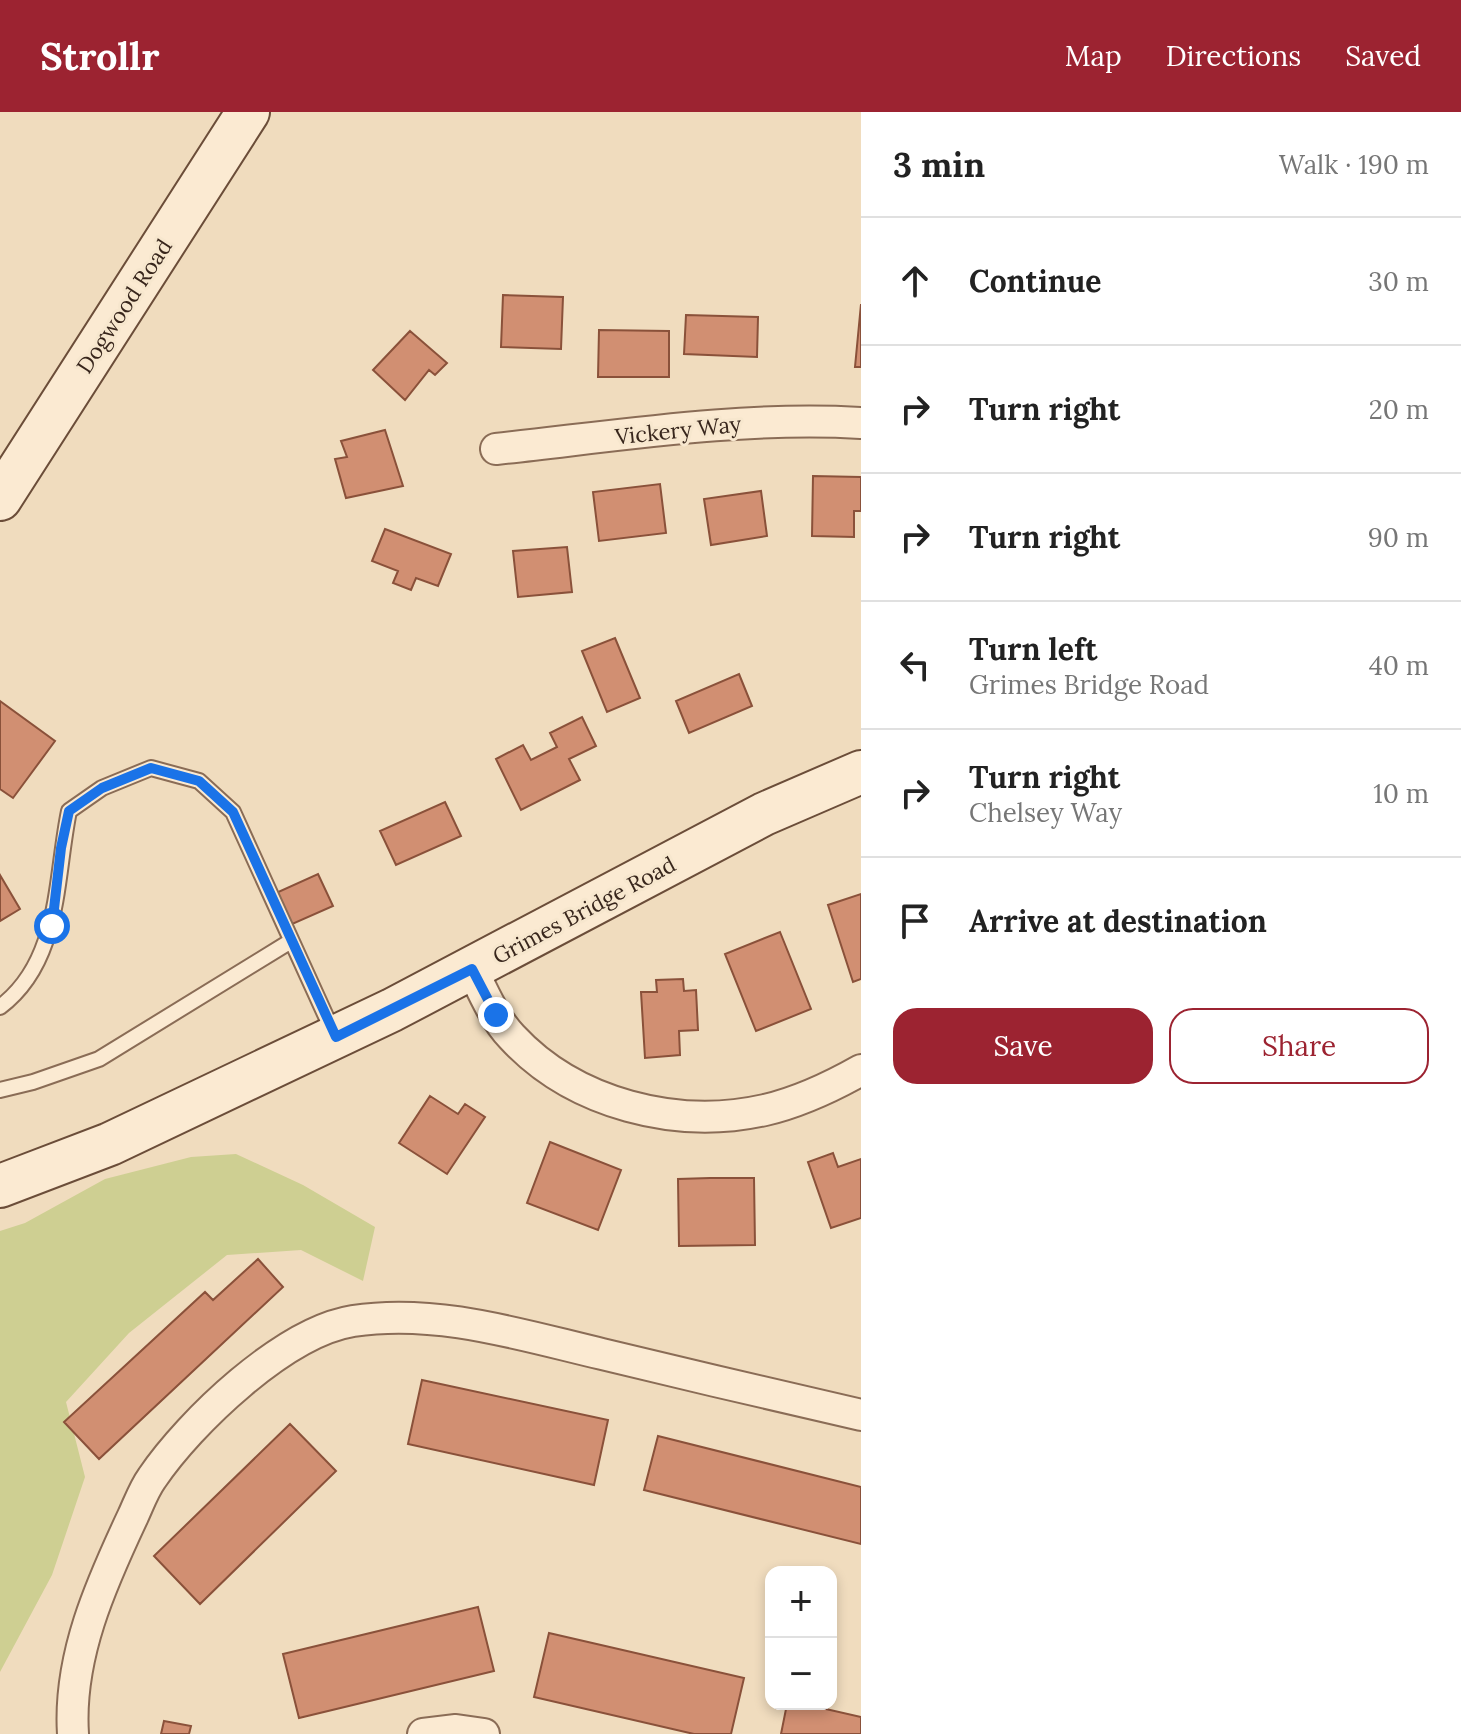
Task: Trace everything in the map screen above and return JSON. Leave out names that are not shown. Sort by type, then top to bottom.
[{"type":"street","name":"Dogwood Road","points":[[0,499],[248,112]]},
{"type":"street","name":"Vickery Way","points":[[496,449],[735,423],[861,423]]},
{"type":"street","name":"Grimes Bridge Road","points":[[0,1186],[110,1144],[336,1037],[472,969],[764,814],[861,772]]},
{"type":"street","points":[[472,969],[488,1004],[510,1035],[535,1059],[565,1080],[639,1109],[678,1116],[723,1116],[765,1110],[807,1098],[861,1070]]},
{"type":"street","points":[[73,1734],[71,1704],[82,1645],[104,1576],[150,1480],[192,1429],[249,1376],[316,1333],[351,1321],[410,1317],[478,1325],[861,1415]]},
{"type":"street","points":[[423,1734],[456,1730],[484,1734]]},
{"type":"lane","points":[[0,1007],[14,996],[36,964],[52,926],[61,848],[69,811],[102,788],[151,768],[199,781],[233,812],[336,1037]]},
{"type":"lane","points":[[0,1090],[99,1059],[291,941]]},
{"type":"green space","points":[[236,1154],[303,1185],[375,1227],[363,1281],[301,1250],[227,1255],[129,1333],[66,1402],[85,1477],[52,1575],[0,1672],[0,1231],[25,1223],[105,1179],[191,1157]]},
{"type":"building","points":[[503,295],[563,297],[561,349],[501,347]]},
{"type":"building","points":[[861,304],[861,367],[855,367]]},
{"type":"building","points":[[686,315],[758,317],[757,357],[684,354]]},
{"type":"building","points":[[599,330],[669,331],[669,377],[598,377]]},
{"type":"building","points":[[410,331],[447,363],[435,375],[429,370],[405,400],[373,370]]},
{"type":"building","points":[[385,430],[403,486],[346,498],[335,459],[347,457],[341,441]]},
{"type":"building","points":[[813,476],[861,477],[861,511],[854,511],[854,537],[812,536]]},
{"type":"building","points":[[660,484],[666,533],[599,541],[593,492]]},
{"type":"building","points":[[761,491],[767,536],[711,545],[704,499]]},
{"type":"building","points":[[385,529],[451,554],[438,586],[416,578],[411,590],[393,583],[398,571],[372,561]]},
{"type":"building","points":[[567,547],[572,592],[518,597],[513,551]]},
{"type":"building","points":[[615,638],[640,698],[607,712],[582,651]]},
{"type":"building","points":[[739,674],[752,706],[689,733],[676,701]]},
{"type":"building","points":[[0,701],[55,741],[13,798],[0,789]]},
{"type":"building","points":[[582,717],[596,746],[569,759],[580,780],[521,810],[496,759],[523,745],[531,760],[557,747],[550,733]]},
{"type":"building","points":[[445,802],[461,836],[396,865],[380,831]]},
{"type":"building","points":[[318,874],[333,906],[290,925],[276,893]]},
{"type":"building","points":[[0,875],[20,909],[0,921]]},
{"type":"building","points":[[861,894],[861,979],[853,982],[828,905]]},
{"type":"building","points":[[780,932],[811,1009],[756,1031],[725,954]]},
{"type":"building","points":[[683,979],[684,991],[696,990],[698,1030],[679,1031],[680,1055],[645,1058],[641,992],[657,992],[656,980]]},
{"type":"building","points":[[430,1096],[458,1114],[465,1104],[485,1117],[447,1174],[399,1143]]},
{"type":"building","points":[[550,1142],[621,1170],[598,1230],[527,1203]]},
{"type":"building","points":[[833,1153],[838,1167],[861,1159],[861,1218],[831,1228],[808,1162]]},
{"type":"building","points":[[754,1178],[755,1245],[679,1246],[678,1179]]},
{"type":"building","points":[[258,1259],[283,1287],[99,1459],[64,1422],[205,1292],[213,1300]]},
{"type":"building","points":[[422,1380],[608,1420],[594,1485],[408,1444]]},
{"type":"building","points":[[290,1424],[336,1471],[200,1604],[154,1556]]},
{"type":"building","points":[[658,1436],[861,1487],[861,1544],[644,1490]]},
{"type":"building","points":[[478,1607],[494,1671],[299,1718],[283,1654]]},
{"type":"building","points":[[549,1633],[744,1678],[731,1734],[694,1734],[534,1697]]},
{"type":"building","points":[[786,1710],[830,1710],[861,1717],[861,1734],[781,1734]]},
{"type":"building","points":[[164,1721],[191,1726],[189,1734],[161,1734]]},
{"type":"route","points":[[52,926],[61,848],[69,811],[102,788],[151,768],[199,781],[233,812],[336,1037],[472,969],[496,1015]]}]
